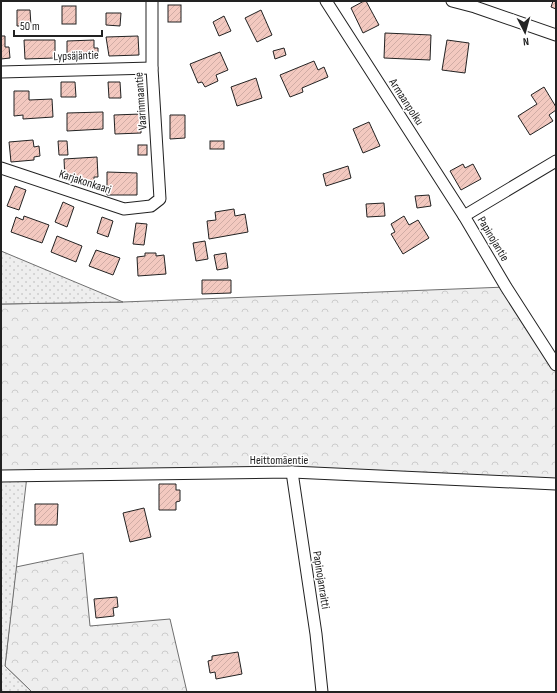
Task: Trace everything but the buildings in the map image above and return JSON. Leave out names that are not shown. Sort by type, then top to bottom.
[{"type":"street","name":"Vaarinmaantie","points":[[152,1],[152,68],[160,199]]},
{"type":"street","name":"Armaanpolku","points":[[326,1],[464,216]]},
{"type":"street","points":[[452,1],[475,6],[556,35]]},
{"type":"street","name":"Lypsäjäntie","points":[[1,72],[152,68]]},
{"type":"street","name":"Papinojantie","points":[[556,161],[464,216],[506,287],[556,365]]},
{"type":"street","name":"Karjakonkaari","points":[[1,168],[124,209],[151,206],[160,199]]},
{"type":"street","name":"Heittomäentie","points":[[1,476],[292,472],[556,484]]},
{"type":"street","name":"Papinojanraitti","points":[[292,472],[316,634],[322,692]]},
{"type":"green space","points":[[1,251],[123,302],[1,304]]},
{"type":"green space","points":[[506,287],[556,365],[556,484],[292,472],[1,476],[1,304],[123,302]]},
{"type":"green space","points":[[27,476],[5,666],[32,692],[1,692],[1,477]]},
{"type":"green space","points":[[83,553],[90,626],[170,619],[187,692],[32,692],[5,666],[16,567]]}]
